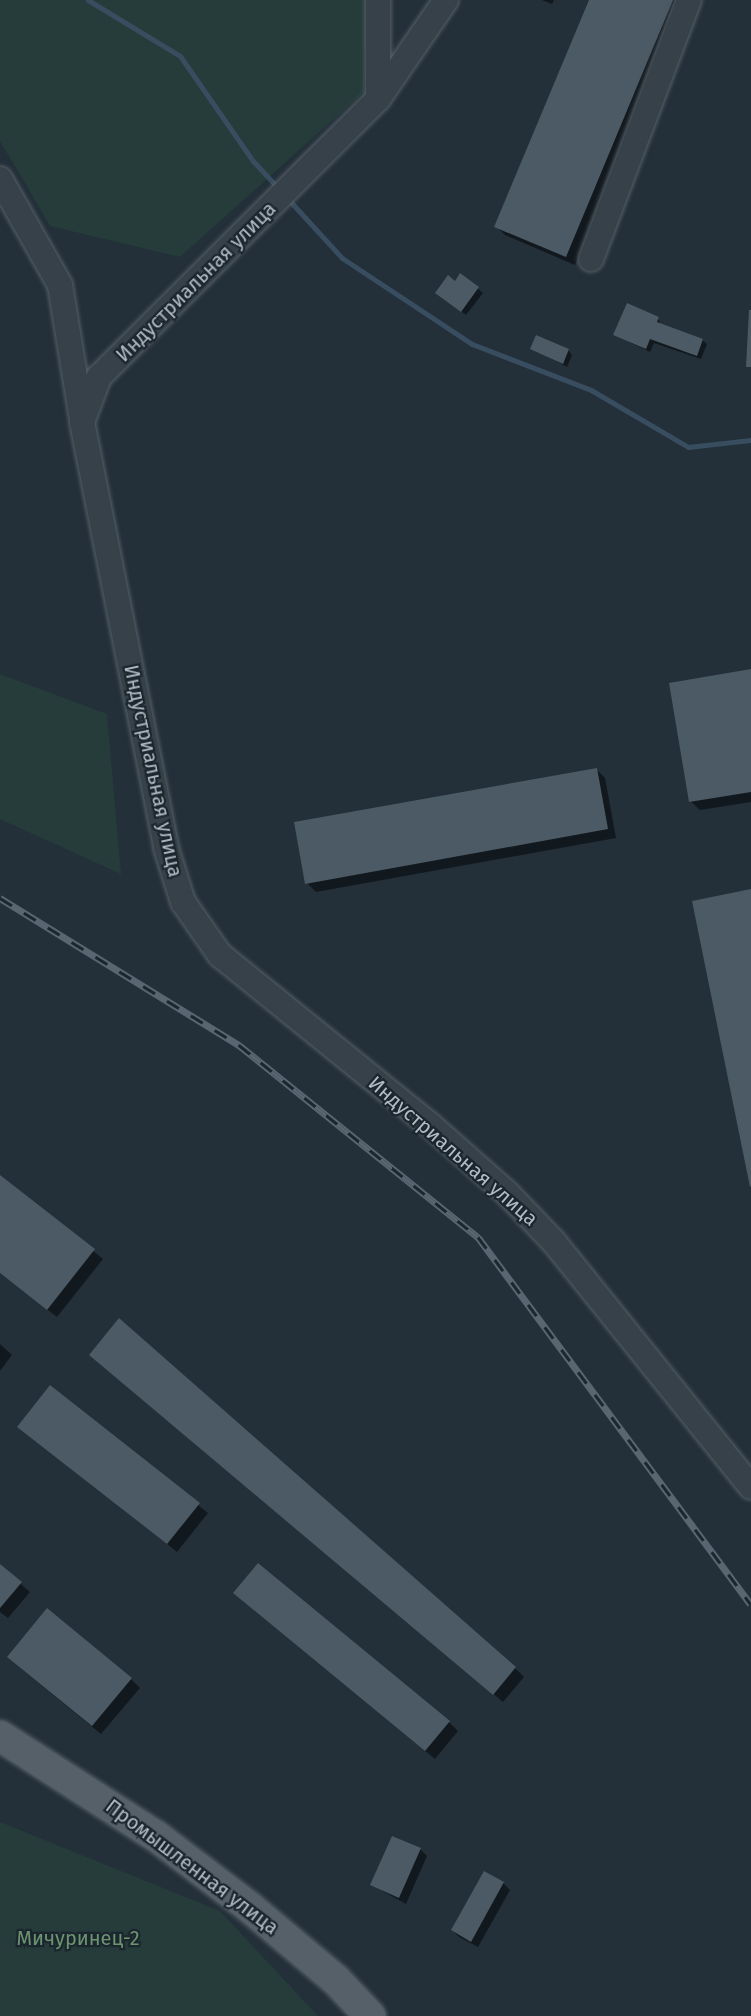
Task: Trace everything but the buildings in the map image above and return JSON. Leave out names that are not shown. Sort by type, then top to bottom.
[{"type":"main road","name":"Промышленная улица","points":[[0,1736],[156,1836],[239,1899],[336,1980],[370,2016]]},
{"type":"street","points":[[378,0],[378,99]]},
{"type":"street","name":"Индустриальная улица","points":[[446,0],[378,99],[99,377],[82,422],[166,848],[183,902],[201,931],[237,972],[429,1124],[507,1193],[554,1242],[751,1487]]},
{"type":"street","points":[[591,259],[689,0]]},
{"type":"street","points":[[0,179],[60,285],[82,422]]},
{"type":"green space","points":[[0,0],[365,0],[364,92],[180,257],[50,226],[0,141]]},
{"type":"green space","points":[[0,674],[107,714],[121,874],[0,819]]},
{"type":"green space","name":"Мичуринец-2","points":[[0,1822],[220,1911],[318,2016],[0,2016]]},
{"type":"waterway","points":[[88,0],[180,56],[253,161],[280,190]]},
{"type":"waterway","points":[[288,199],[342,258],[472,344],[591,390],[688,447],[751,440]]},
{"type":"railway","points":[[0,898],[239,1045],[478,1237],[751,1604]]}]
